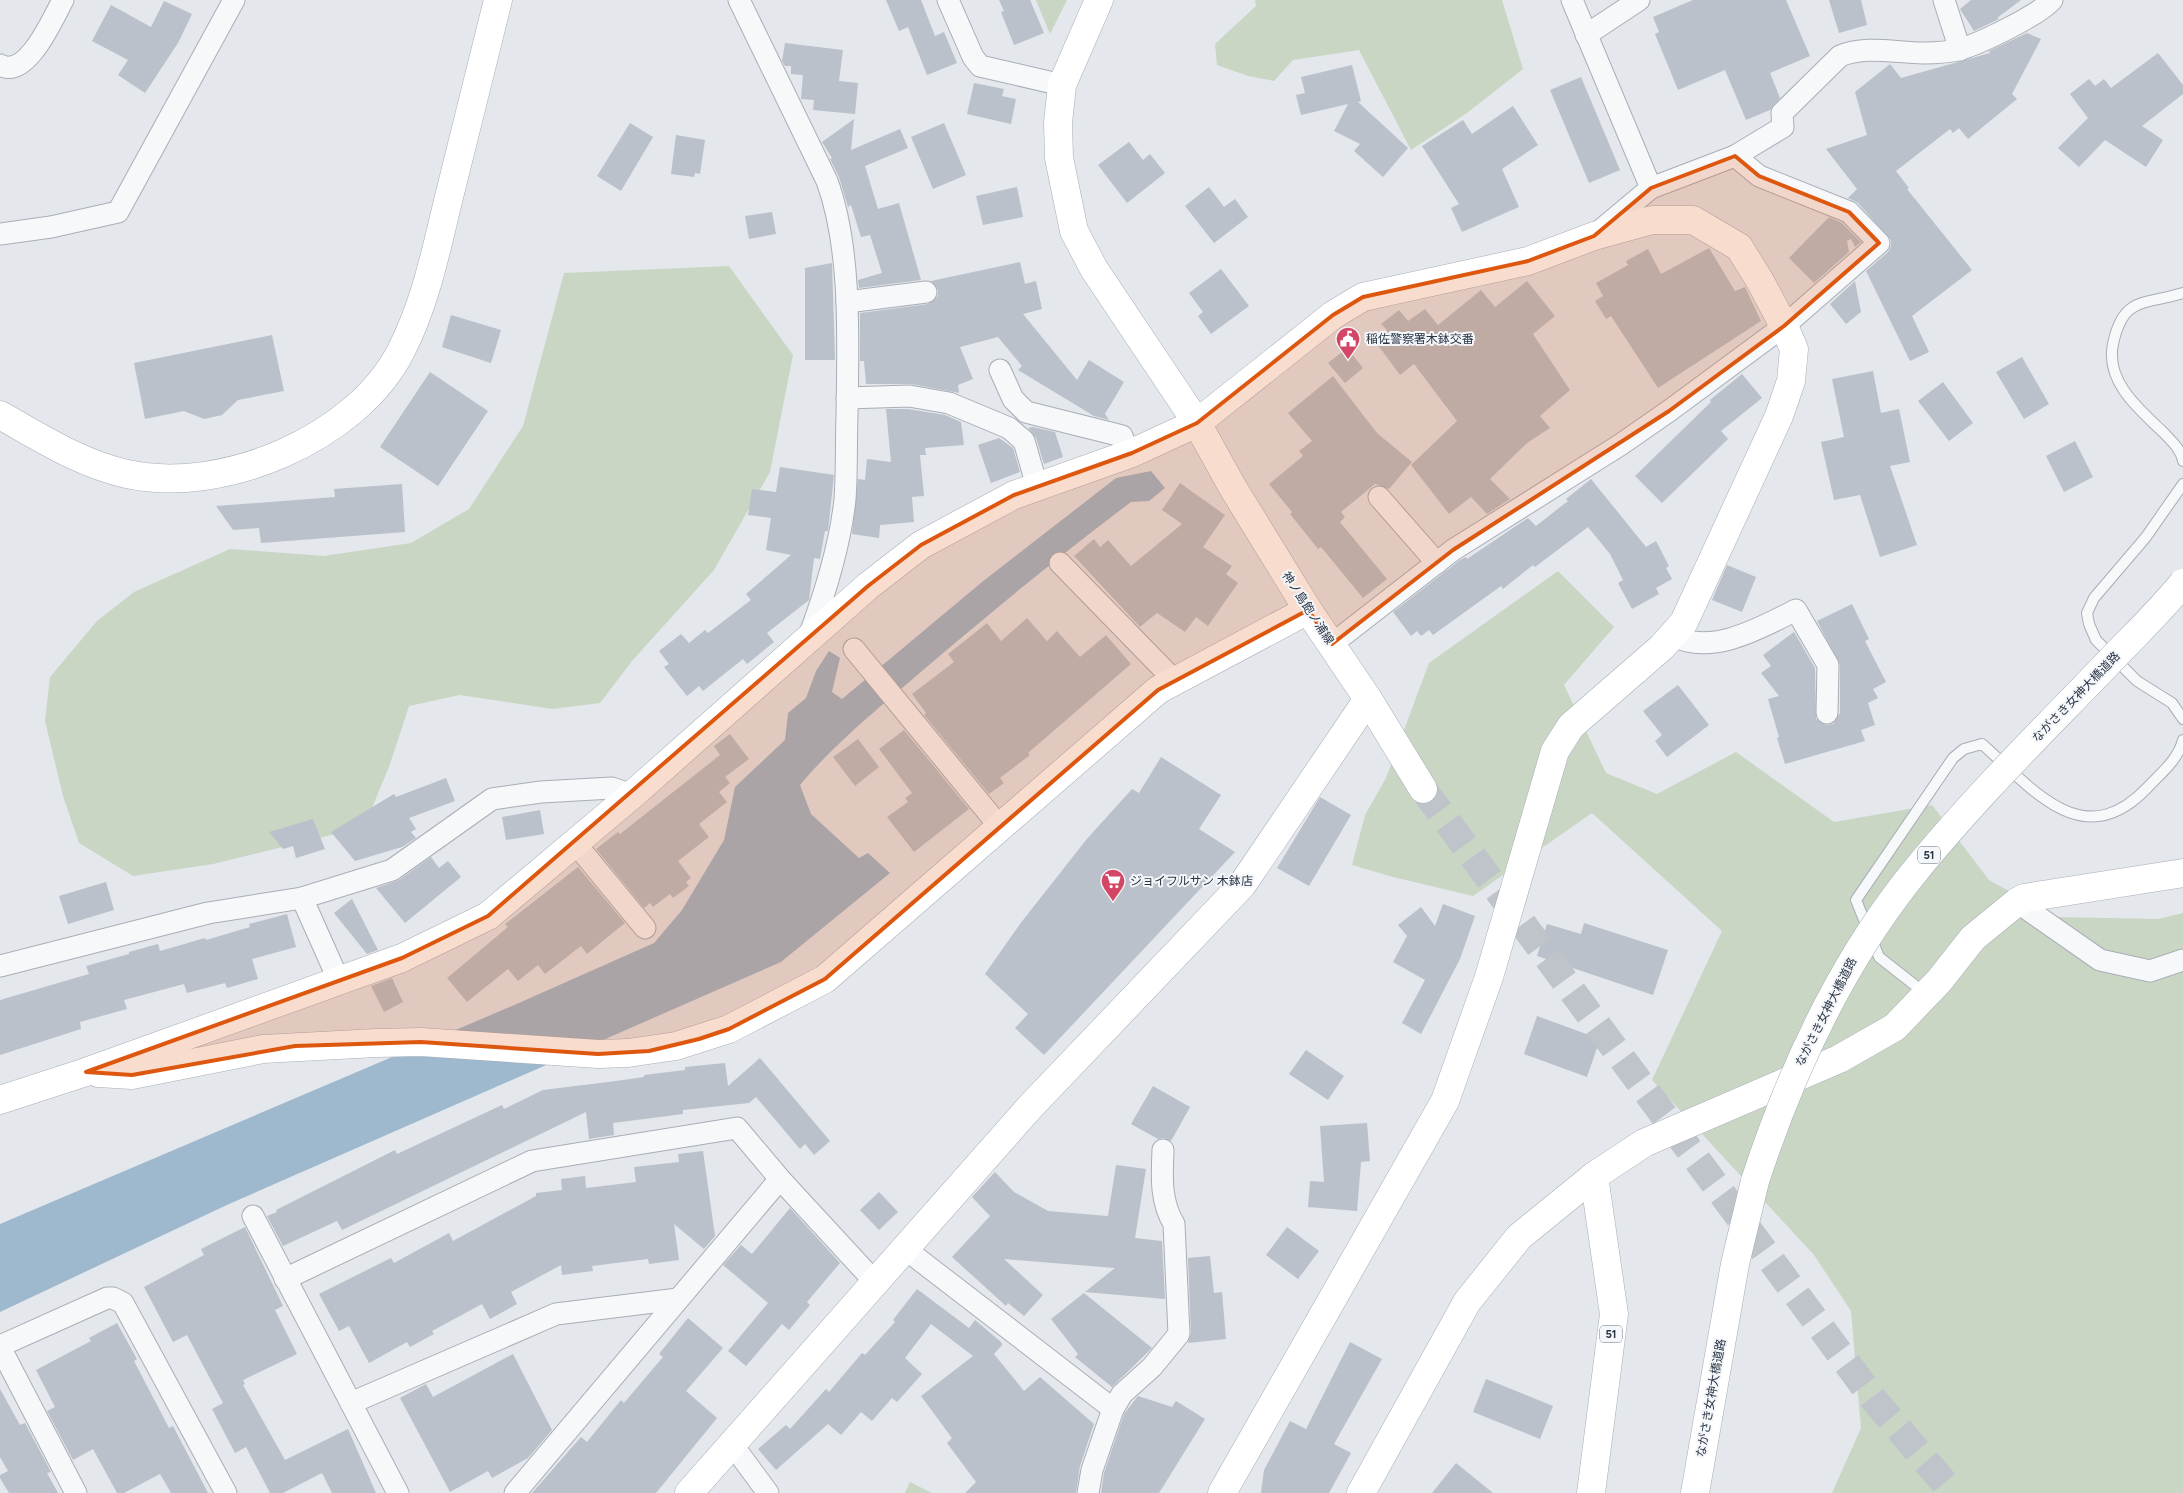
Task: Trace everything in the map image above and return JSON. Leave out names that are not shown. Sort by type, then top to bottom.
[{"type":"street","points":[[0,65],[5,67],[18,65],[30,57],[63,0]]},
{"type":"street","points":[[0,234],[51,227],[118,212],[234,0]]},
{"type":"street","points":[[0,415],[65,452],[97,466],[155,479],[193,478],[228,473],[282,454],[340,420],[385,374],[400,354],[423,302],[498,0]]},
{"type":"street","points":[[739,0],[834,199],[847,302],[845,499],[835,554],[823,599],[808,639]]},
{"type":"street","points":[[948,0],[973,57],[980,66],[1062,85]]},
{"type":"street","name":"神ノ島飽ノ浦線","points":[[1099,0],[1062,85],[1058,123],[1059,158],[1074,231],[1094,269],[1197,423],[1233,488],[1308,610],[1368,699],[1423,789]]},
{"type":"street","points":[[1572,0],[1651,188]]},
{"type":"street","points":[[1586,35],[1639,0]]},
{"type":"street","points":[[1944,0],[1960,50]]},
{"type":"street","points":[[1594,236],[1651,188],[1735,156],[1783,127],[1782,113],[1840,56],[1858,51],[1925,53],[1960,50],[1987,39],[2052,0]]},
{"type":"street","points":[[1332,644],[1453,550],[1620,445],[1784,326],[1878,243],[1849,212],[1759,176],[1735,156]]},
{"type":"street","points":[[0,1100],[86,1072],[402,958],[488,916],[632,795],[868,586],[921,545],[960,523],[1037,486],[1129,454],[1197,423],[1333,316],[1363,297],[1528,260],[1594,236],[1652,220],[1693,220],[1738,247],[1760,281],[1784,326],[1794,349],[1791,381],[1779,416],[1684,622],[1672,635],[1570,726],[1555,751],[1489,976],[1445,1101],[1222,1493]]},
{"type":"street","points":[[847,302],[926,292]]},
{"type":"street","points":[[1000,370],[1013,399],[1026,412],[1122,436],[1129,454]]},
{"type":"street","points":[[847,398],[909,396],[949,403],[1009,428],[1024,441],[1037,486]]},
{"type":"street","points":[[1379,497],[1436,563]]},
{"type":"street","points":[[1060,563],[1174,680]]},
{"type":"street","name":"ながさき女神大橋道路","points":[[1695,1493],[1735,1264],[1755,1182],[1772,1127],[1823,1013],[1854,956],[1908,880],[1966,812],[2183,583]]},
{"type":"street","points":[[86,1072],[132,1075],[263,1049],[321,1045],[421,1042],[605,1054],[676,1046],[729,1029],[825,978],[1158,690],[1308,610]]},
{"type":"street","points":[[1672,635],[1680,639],[1720,641],[1749,634],[1796,610],[1828,665],[1827,713]]},
{"type":"street","points":[[854,649],[1000,827]]},
{"type":"street","points":[[689,1493],[874,1281],[1031,1106],[1242,885],[1368,699]]},
{"type":"street","points":[[0,966],[208,913],[302,898],[392,870],[492,799],[541,792],[612,788],[632,795]]},
{"type":"street","points":[[575,843],[644,928]]},
{"type":"street","points":[[1361,1493],[1467,1302],[1519,1237],[1594,1176],[1644,1144],[1839,1059],[1895,1026],[1927,995],[1973,938],[2024,898],[2183,873]]},
{"type":"street","points":[[302,898],[339,981]]},
{"type":"street","points":[[2017,902],[2100,960],[2150,971],[2183,960]]},
{"type":"street","points":[[286,1279],[532,1161],[737,1128],[780,1179],[874,1281]]},
{"type":"street","points":[[1088,1493],[1092,1470],[1113,1408],[1122,1394],[1152,1368],[1179,1334],[1174,1224],[1166,1212],[1162,1191],[1163,1150]]},
{"type":"street","name":"51","points":[[1591,1493],[1614,1314],[1594,1176]]},
{"type":"street","points":[[515,1493],[780,1179]]},
{"type":"street","points":[[253,1216],[398,1493]]},
{"type":"street","points":[[904,1248],[1113,1408]]},
{"type":"street","points":[[76,1493],[0,1346],[107,1298],[123,1303],[226,1493]]},
{"type":"street","points":[[351,1403],[556,1314],[678,1299]]},
{"type":"street","points":[[732,1444],[768,1493]]},
{"type":"lane","points":[[2183,294],[2136,304],[2125,312],[2119,321],[2110,354],[2113,373],[2134,404],[2175,445],[2183,461]]},
{"type":"lane","points":[[2183,484],[2146,537],[2094,598],[2087,613],[2088,624],[2096,640],[2137,681],[2172,703],[2183,719]]},
{"type":"lane","points":[[1927,995],[1879,957],[1856,900],[1953,758],[1964,749],[1982,744],[2027,784],[2067,814],[2089,818],[2103,817],[2127,805],[2140,795],[2180,753],[2183,740]]},
{"type":"highlighted area","points":[[1735,156],[1759,176],[1849,212],[1879,243],[1784,326],[1669,411],[1453,550],[1332,644],[1308,610],[1158,690],[825,979],[729,1029],[699,1039],[649,1051],[598,1054],[421,1042],[295,1046],[132,1075],[86,1072],[402,958],[488,916],[868,586],[921,545],[1014,495],[1132,453],[1197,423],[1333,315],[1363,297],[1528,261],[1594,236],[1651,188]]},
{"type":"green space","points":[[1036,0],[1067,0],[1050,34]]},
{"type":"green space","points":[[1255,0],[1502,0],[1523,69],[1467,113],[1411,150],[1359,50],[1293,60],[1274,81],[1248,76],[1217,65],[1215,44],[1256,6]]},
{"type":"green space","points":[[729,266],[793,355],[770,472],[714,570],[632,661],[600,703],[552,709],[460,695],[409,706],[389,767],[364,827],[213,864],[133,876],[79,843],[63,796],[45,721],[50,677],[97,621],[134,592],[230,549],[324,556],[411,543],[469,509],[523,426],[564,273]]},
{"type":"green space","points":[[1558,571],[1614,627],[1564,685],[1606,773],[1657,794],[1736,752],[1834,822],[1932,805],[1989,880],[2057,917],[2158,919],[2183,913],[2183,1493],[1832,1493],[1861,1428],[1851,1311],[1814,1255],[1652,1080],[1722,931],[1592,813],[1473,896],[1352,865],[1365,815],[1386,778],[1429,663]]},
{"type":"green space","points":[[910,1482],[932,1493],[905,1493]]},
{"type":"water","points":[[1151,471],[1165,488],[1149,501],[1131,502],[1025,585],[858,726],[800,785],[811,814],[859,858],[868,853],[890,873],[781,962],[229,1204],[0,1312],[0,1224],[512,1006],[654,943],[682,910],[724,840],[735,787],[785,740],[788,713],[806,698],[816,671],[829,651],[840,658],[832,692],[842,699],[982,582],[1116,478]]},
{"type":"building","points":[[886,0],[921,0],[935,36],[944,32],[957,63],[927,75],[908,27],[899,31]]},
{"type":"building","points":[[999,0],[1030,0],[1044,33],[1014,45],[1001,12],[1004,11]]},
{"type":"building","points":[[1693,0],[1786,0],[1810,56],[1770,73],[1780,98],[1770,110],[1746,120],[1725,70],[1678,90],[1655,34],[1659,32],[1653,17]]},
{"type":"building","points":[[1829,0],[1861,0],[1867,25],[1839,33]]},
{"type":"building","points":[[1971,0],[2021,0],[1997,18],[1999,19],[1974,31],[1960,9]]},
{"type":"building","points":[[164,1],[192,14],[178,43],[145,93],[118,75],[128,60],[92,41],[111,5],[151,27]]},
{"type":"building","points":[[2027,33],[2041,39],[2012,94],[2017,99],[1968,139],[1959,128],[1953,133],[1950,129],[1896,171],[1909,188],[1907,189],[1972,270],[1912,316],[1929,352],[1910,361],[1866,271],[1888,252],[1891,240],[1858,203],[1848,198],[1857,189],[1826,149],[1867,135],[1855,92],[1890,64],[1901,78],[1990,53],[1989,51]]},
{"type":"building","points":[[785,43],[843,50],[839,81],[858,83],[855,114],[813,110],[814,100],[801,99],[803,75],[791,74],[791,66],[785,66],[782,61]]},
{"type":"building","points":[[2158,53],[2183,85],[2183,94],[2142,126],[2163,140],[2146,167],[2105,140],[2079,167],[2058,148],[2088,118],[2070,94],[2089,79],[2095,86],[2104,79],[2111,88]]},
{"type":"building","points":[[1352,65],[1361,101],[1358,102],[1408,148],[1383,177],[1354,151],[1360,144],[1334,131],[1348,104],[1301,115],[1296,95],[1305,93],[1301,77]]},
{"type":"building","points":[[1581,77],[1620,170],[1589,183],[1550,90]]},
{"type":"building","points":[[974,83],[1004,89],[1002,96],[1016,99],[1011,124],[967,114]]},
{"type":"building","points":[[1513,106],[1538,145],[1502,169],[1519,207],[1462,232],[1451,208],[1459,204],[1422,146],[1463,120],[1472,134]]},
{"type":"building","points":[[854,119],[851,150],[900,129],[908,148],[865,166],[878,209],[899,203],[921,280],[859,288],[858,280],[882,273],[870,235],[861,237],[851,205],[848,207],[839,177],[830,159],[832,158],[822,142]]},
{"type":"building","points":[[630,123],[653,137],[621,191],[597,176]]},
{"type":"building","points":[[944,123],[966,175],[933,189],[911,137]]},
{"type":"building","points":[[676,135],[705,140],[700,174],[695,173],[694,177],[671,174]]},
{"type":"building","points":[[1129,142],[1143,160],[1150,154],[1165,173],[1127,203],[1098,165]]},
{"type":"building","points":[[1017,187],[1023,217],[983,225],[976,196]]},
{"type":"building","points":[[1209,187],[1224,207],[1235,199],[1248,217],[1214,243],[1185,206]]},
{"type":"building","points":[[772,212],[776,234],[749,239],[745,216]]},
{"type":"building","points":[[1829,217],[1842,223],[1861,242],[1855,247],[1851,239],[1847,241],[1849,252],[1814,283],[1789,258]]},
{"type":"building","points":[[1709,248],[1735,291],[1745,287],[1761,321],[1658,388],[1611,316],[1606,319],[1595,301],[1603,296],[1596,283],[1628,265],[1626,261],[1648,249],[1661,274]]},
{"type":"building","points":[[1020,262],[1025,284],[1036,281],[1042,309],[1023,314],[1077,380],[1089,360],[1124,382],[1105,414],[1109,420],[1094,416],[1018,370],[1022,366],[998,337],[960,347],[973,379],[958,385],[959,393],[911,384],[866,384],[864,361],[860,361],[860,313],[928,304],[938,296],[938,290],[931,281]]},
{"type":"building","points":[[832,263],[835,360],[805,360],[805,268]]},
{"type":"building","points":[[1221,269],[1249,306],[1211,334],[1198,316],[1203,312],[1189,293]]},
{"type":"building","points":[[1527,281],[1555,316],[1533,334],[1570,390],[1540,416],[1550,428],[1527,443],[1490,479],[1510,499],[1487,514],[1471,497],[1449,514],[1411,465],[1457,421],[1414,364],[1400,375],[1374,340],[1387,330],[1381,324],[1399,310],[1408,321],[1425,309],[1438,325],[1481,290],[1495,307]]},
{"type":"building","points":[[1855,281],[1861,312],[1846,324],[1830,304]]},
{"type":"building","points":[[451,315],[501,330],[491,363],[442,347]]},
{"type":"building","points":[[272,335],[284,391],[238,400],[222,415],[204,419],[184,411],[145,419],[134,363]]},
{"type":"building","points":[[1347,348],[1363,368],[1345,383],[1328,363]]},
{"type":"building","points":[[2022,357],[2049,404],[2024,419],[1996,372]]},
{"type":"building","points":[[1873,371],[1881,413],[1899,409],[1910,462],[1890,466],[1917,545],[1880,557],[1860,495],[1834,500],[1821,442],[1844,437],[1832,379]]},
{"type":"building","points":[[430,372],[488,411],[438,486],[380,447]]},
{"type":"building","points":[[1742,374],[1762,398],[1721,431],[1728,439],[1662,503],[1635,476],[1711,402],[1710,400]]},
{"type":"building","points":[[1333,376],[1377,433],[1412,462],[1389,489],[1375,484],[1341,512],[1345,517],[1340,522],[1387,579],[1363,598],[1321,547],[1318,549],[1290,514],[1292,512],[1269,484],[1303,456],[1299,451],[1312,441],[1288,413]]},
{"type":"building","points":[[1943,382],[1973,423],[1949,441],[1918,401]]},
{"type":"building","points":[[886,409],[908,409],[945,415],[961,422],[964,445],[925,448],[926,455],[920,455],[924,496],[912,497],[914,522],[880,525],[879,538],[852,534],[858,479],[865,480],[867,459],[891,462]]},
{"type":"building","points":[[1033,427],[1055,432],[1063,457],[1044,464],[1036,438],[1028,428]]},
{"type":"building","points":[[999,438],[1013,448],[1020,472],[991,483],[978,445]]},
{"type":"building","points":[[2075,441],[2093,477],[2064,492],[2046,456]]},
{"type":"building","points":[[780,467],[834,475],[828,531],[825,531],[820,559],[814,558],[809,600],[767,633],[774,642],[747,664],[743,659],[703,691],[699,686],[687,696],[664,667],[669,664],[659,651],[681,634],[689,643],[705,630],[708,633],[751,600],[746,594],[791,555],[766,550],[771,518],[748,515],[752,489],[776,492]]},
{"type":"building","points":[[1591,479],[1646,547],[1656,541],[1669,566],[1666,568],[1672,579],[1656,588],[1659,594],[1632,609],[1618,583],[1623,580],[1610,554],[1588,527],[1535,567],[1533,565],[1503,589],[1501,586],[1433,635],[1429,630],[1421,636],[1417,631],[1411,636],[1393,612],[1460,560],[1466,557],[1467,559],[1528,518],[1536,526],[1568,501],[1566,499]]},
{"type":"building","points":[[1180,483],[1225,515],[1203,547],[1232,566],[1226,574],[1238,583],[1208,626],[1196,617],[1185,632],[1157,613],[1140,627],[1074,556],[1094,539],[1100,547],[1108,540],[1131,566],[1182,524],[1162,510]]},
{"type":"building","points":[[402,484],[405,532],[261,543],[259,528],[233,530],[216,506],[335,497],[334,489]]},
{"type":"building","points":[[1727,565],[1756,577],[1742,612],[1712,600]]},
{"type":"building","points":[[1852,604],[1869,639],[1865,641],[1886,682],[1873,689],[1878,698],[1868,703],[1875,725],[1861,730],[1865,741],[1785,764],[1768,699],[1779,696],[1761,673],[1771,666],[1763,655],[1794,632],[1815,668],[1816,719],[1826,725],[1833,724],[1840,713],[1840,665],[1817,621]]},
{"type":"building","points":[[1027,618],[1047,641],[1057,631],[1080,657],[1106,635],[1131,664],[1028,753],[1030,755],[1000,778],[1004,783],[989,794],[924,715],[926,713],[912,694],[954,662],[948,654],[987,623],[1001,641]]},
{"type":"building","points":[[1678,685],[1709,725],[1667,757],[1655,741],[1662,735],[1643,711]]},
{"type":"building","points":[[904,730],[969,809],[914,852],[887,817],[908,802],[905,798],[912,793],[879,749]]},
{"type":"building","points":[[730,734],[749,759],[725,777],[730,783],[719,792],[727,802],[699,824],[709,837],[678,861],[691,878],[686,882],[689,886],[673,898],[670,894],[653,907],[650,903],[644,908],[596,849],[618,832],[620,834],[720,755],[714,746]]},
{"type":"building","points":[[858,739],[879,767],[855,786],[833,757]]},
{"type":"building","name":"ジョイフルサン 木鉢店","points":[[1161,757],[1221,795],[1199,829],[1235,852],[1044,1055],[1015,1028],[1028,1014],[985,974],[1020,924],[1086,840],[1132,789],[1139,793]]},
{"type":"building","points":[[446,778],[455,801],[409,818],[416,829],[411,832],[416,838],[402,847],[355,861],[331,832],[394,794],[396,797]]},
{"type":"building","points":[[1320,797],[1351,815],[1309,886],[1277,868]]},
{"type":"building","points":[[540,810],[544,834],[506,840],[502,817]]},
{"type":"building","points":[[313,819],[325,849],[296,858],[293,846],[283,849],[269,832]]},
{"type":"building","points":[[431,857],[439,868],[448,861],[461,877],[405,923],[376,888],[399,880]]},
{"type":"building","points":[[578,867],[625,923],[587,954],[581,946],[545,974],[538,965],[518,981],[508,969],[467,1002],[447,978],[508,927],[505,924]]},
{"type":"building","points":[[106,882],[114,910],[68,924],[59,896]]},
{"type":"building","points":[[352,899],[378,950],[367,954],[334,913]]},
{"type":"building","points":[[1443,904],[1475,916],[1460,959],[1421,1034],[1402,1023],[1425,980],[1393,962],[1407,936],[1398,925],[1421,907],[1435,926]]},
{"type":"building","points":[[287,914],[296,947],[252,959],[258,979],[227,988],[225,983],[187,993],[184,984],[124,1000],[127,1009],[80,1022],[81,1029],[0,1055],[0,1000],[89,974],[86,966],[129,954],[129,952],[158,944],[160,951],[205,938],[206,940],[250,927],[249,924]]},
{"type":"building","points":[[1584,923],[1668,950],[1653,995],[1537,956],[1547,924],[1581,934]]},
{"type":"building","points":[[392,978],[403,1002],[384,1012],[371,986]]},
{"type":"building","points":[[1537,1016],[1600,1039],[1587,1077],[1524,1054]]},
{"type":"building","points":[[1306,1050],[1344,1076],[1328,1100],[1289,1074]]},
{"type":"building","points":[[760,1058],[830,1141],[814,1155],[805,1144],[800,1149],[756,1097],[749,1103],[683,1110],[683,1114],[613,1123],[614,1135],[589,1139],[586,1112],[342,1230],[337,1221],[283,1246],[267,1216],[395,1150],[397,1154],[502,1105],[504,1109],[543,1090],[644,1077],[644,1075],[685,1070],[685,1067],[725,1063],[728,1086]]},
{"type":"building","points":[[1153,1086],[1190,1107],[1171,1141],[1164,1138],[1158,1139],[1131,1124]]},
{"type":"building","points":[[1367,1123],[1370,1161],[1361,1162],[1357,1211],[1308,1207],[1310,1181],[1324,1182],[1320,1126]]},
{"type":"building","points":[[703,1151],[715,1236],[704,1249],[674,1224],[679,1260],[649,1264],[648,1259],[592,1266],[593,1271],[562,1275],[561,1265],[511,1292],[517,1304],[490,1319],[482,1304],[432,1331],[434,1334],[410,1347],[407,1342],[369,1363],[349,1326],[339,1331],[319,1294],[391,1258],[394,1263],[449,1233],[453,1241],[536,1196],[536,1193],[562,1190],[561,1179],[585,1176],[586,1188],[636,1182],[634,1167],[679,1162],[678,1154]]},
{"type":"building","points":[[1116,1165],[1146,1169],[1135,1238],[1162,1241],[1165,1299],[1085,1292],[1115,1268],[1004,1259],[1043,1295],[1024,1316],[1008,1303],[1006,1306],[952,1257],[990,1216],[972,1197],[995,1172],[1014,1192],[1048,1211],[1108,1216]]},
{"type":"building","points":[[879,1192],[898,1212],[879,1230],[860,1210]]},
{"type":"building","points":[[790,1208],[840,1263],[807,1302],[810,1305],[789,1330],[782,1324],[746,1366],[728,1351],[768,1303],[723,1265],[741,1245],[752,1254]]},
{"type":"building","points":[[245,1227],[283,1306],[275,1310],[297,1354],[243,1380],[245,1384],[243,1385],[285,1460],[348,1429],[376,1493],[332,1493],[322,1473],[283,1493],[270,1493],[246,1447],[235,1453],[212,1409],[223,1403],[187,1335],[173,1342],[144,1287],[204,1255],[201,1249]]},
{"type":"building","points":[[1287,1227],[1319,1251],[1298,1279],[1266,1255]]},
{"type":"building","points":[[1210,1256],[1214,1293],[1222,1292],[1226,1339],[1188,1343],[1191,1333],[1188,1258]]},
{"type":"building","points":[[917,1289],[969,1328],[975,1320],[1001,1342],[1002,1345],[994,1354],[1024,1391],[1040,1377],[1094,1424],[1080,1466],[1076,1493],[965,1493],[976,1482],[947,1443],[952,1438],[921,1396],[973,1356],[931,1324],[905,1358],[922,1374],[897,1402],[892,1398],[872,1421],[861,1412],[841,1435],[828,1424],[776,1470],[758,1449],[786,1425],[790,1429],[826,1389],[829,1392],[862,1353],[865,1355],[895,1322],[893,1320]]},
{"type":"building","points":[[1084,1293],[1152,1348],[1112,1387],[1075,1357],[1078,1354],[1051,1319]]},
{"type":"building","points":[[688,1318],[723,1348],[686,1391],[717,1418],[656,1493],[532,1493],[581,1437],[587,1442],[621,1400],[624,1403],[663,1357],[659,1354]]},
{"type":"building","points":[[117,1323],[137,1359],[134,1361],[169,1428],[173,1426],[208,1493],[171,1493],[160,1474],[124,1493],[117,1493],[93,1449],[73,1460],[47,1411],[55,1407],[36,1370],[91,1341],[89,1338]]},
{"type":"building","points":[[1350,1342],[1382,1359],[1334,1444],[1351,1453],[1329,1493],[1261,1493],[1264,1470],[1290,1421],[1306,1429]]},
{"type":"building","points":[[513,1354],[552,1430],[528,1458],[492,1478],[488,1471],[450,1492],[400,1398],[426,1384],[433,1397]]},
{"type":"building","points":[[1486,1379],[1553,1406],[1540,1439],[1473,1412]]},
{"type":"building","points":[[0,1389],[20,1425],[25,1423],[51,1472],[47,1473],[58,1493],[9,1493],[0,1478],[0,1475],[8,1471],[0,1457]]},
{"type":"building","points":[[1138,1396],[1172,1407],[1176,1401],[1205,1419],[1159,1493],[1101,1493],[1104,1473],[1124,1414]]},
{"type":"building","points":[[1456,1463],[1493,1493],[1432,1493]]},
{"type":"tunnel","points":[[1423,789],[1875,1401],[1953,1493]]},
{"type":"place","name":"稲佐警察署木鉢交番","points":[[1348,360]]},
{"type":"place","name":"ジョイフルサン 木鉢店","points":[[1113,902]]}]
